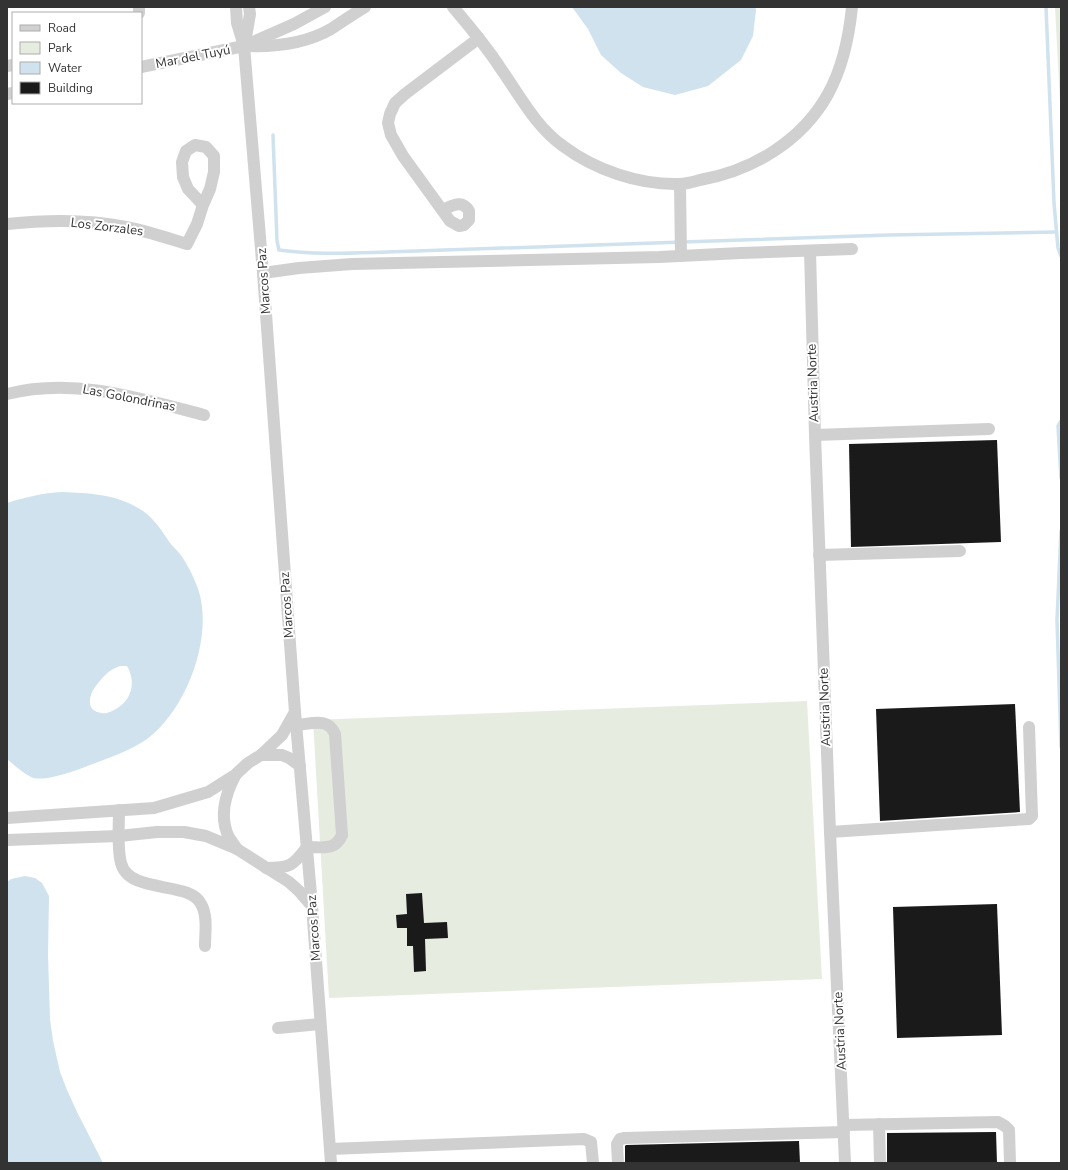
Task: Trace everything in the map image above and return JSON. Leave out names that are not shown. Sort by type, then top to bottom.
[{"type":"street","points":[[236,7],[237,23],[244,46]]},
{"type":"street","points":[[244,46],[250,7]]},
{"type":"street","points":[[244,46],[294,24],[325,7]]},
{"type":"street","points":[[244,46],[269,47],[297,42],[331,29],[364,7]]},
{"type":"street","points":[[453,7],[478,38],[546,132],[563,146],[585,160],[630,178],[680,184],[714,178],[734,172],[772,153],[789,140],[803,126],[828,94],[839,71],[852,7]]},
{"type":"street","points":[[442,210],[403,156],[391,135],[388,123],[390,114],[395,104],[404,94],[478,38]]},
{"type":"street","name":"Mar del Tuyú","points":[[142,67],[244,46]]},
{"type":"street","name":"Marcos Paz","points":[[244,46],[263,273],[295,712],[312,906],[331,1163]]},
{"type":"street","points":[[680,184],[680,253]]},
{"type":"street","name":"Los Zorzales","points":[[7,224],[56,222],[106,224],[149,232],[187,244],[197,224],[203,204]]},
{"type":"street","points":[[263,273],[299,268],[352,264],[852,249]]},
{"type":"street","name":"Austria Norte","points":[[810,251],[819,555],[845,1163]]},
{"type":"street","name":"Las Golondrinas","points":[[7,394],[20,390],[47,388],[66,387],[91,389],[118,393],[204,415]]},
{"type":"street","points":[[815,435],[990,430]]},
{"type":"street","points":[[819,555],[960,551]]},
{"type":"street","points":[[7,818],[154,808],[208,792],[236,774],[248,763],[261,755],[282,735],[295,712]]},
{"type":"street","points":[[266,868],[283,868],[292,864],[307,847],[334,846],[340,841],[342,835],[335,734],[333,728],[323,722],[296,725]]},
{"type":"street","points":[[830,832],[1028,819],[1032,816],[1029,727]]},
{"type":"street","points":[[261,755],[282,755],[300,766]]},
{"type":"street","points":[[236,774],[229,787],[225,808],[225,824],[228,834],[237,849]]},
{"type":"street","points":[[119,810],[121,863],[124,871],[129,876],[143,883],[188,893],[197,898],[201,902],[205,919],[204,946]]},
{"type":"street","points":[[7,840],[119,836],[157,832],[184,832],[206,836],[237,849],[289,882],[299,890],[312,906]]},
{"type":"street","points":[[278,1028],[320,1024]]},
{"type":"street","points":[[618,1163],[617,1144],[620,1139],[625,1138],[844,1129],[879,1124],[998,1122],[1009,1130],[1010,1163]]},
{"type":"street","points":[[879,1124],[880,1163]]},
{"type":"street","points":[[330,1149],[584,1139],[591,1142],[593,1163]]},
{"type":"green space","points":[[1055,7],[1061,7],[1061,121]]},
{"type":"green space","points":[[807,701],[822,979],[329,998],[313,720]]},
{"type":"water","points":[[572,7],[755,7],[756,10],[753,36],[741,60],[708,86],[675,95],[643,87],[621,73],[601,55],[588,29]]},
{"type":"water","points":[[55,493],[82,493],[111,497],[129,503],[148,515],[180,554],[193,577],[199,592],[202,611],[202,631],[199,652],[193,672],[184,692],[174,710],[161,726],[147,739],[112,757],[77,770],[52,777],[36,778],[31,777],[7,759],[7,503],[34,496]],"holes":[[[120,666],[127,666],[132,679],[132,685],[131,691],[125,702],[120,707],[106,713],[93,710],[90,699],[95,687],[103,677],[112,670]]]},
{"type":"water","points":[[25,876],[35,878],[42,883],[49,896],[48,955],[50,1019],[53,1041],[60,1072],[67,1090],[103,1163],[7,1163],[7,882],[11,879]]},
{"type":"building","points":[[997,440],[1001,542],[851,547],[849,444]]},
{"type":"building","points":[[1015,704],[1020,812],[880,821],[876,709]]},
{"type":"building","points":[[422,893],[424,923],[447,922],[448,938],[425,939],[426,971],[414,972],[413,946],[407,946],[407,928],[397,928],[396,915],[407,914],[406,894]]},
{"type":"building","points":[[997,904],[1002,1035],[897,1038],[893,907]]},
{"type":"building","points":[[996,1132],[997,1163],[887,1163],[887,1133]]},
{"type":"building","points":[[799,1141],[800,1163],[625,1163],[626,1145]]},
{"type":"waterway","points":[[1046,7],[1054,203],[1058,248],[1061,256]]},
{"type":"waterway","points":[[273,135],[277,241],[279,250],[292,252],[360,253],[889,235],[1056,232]]},
{"type":"waterway","points":[[1061,421],[1058,426],[1061,478]]},
{"type":"waterway","points":[[1061,531],[1057,620],[1061,747]]}]
